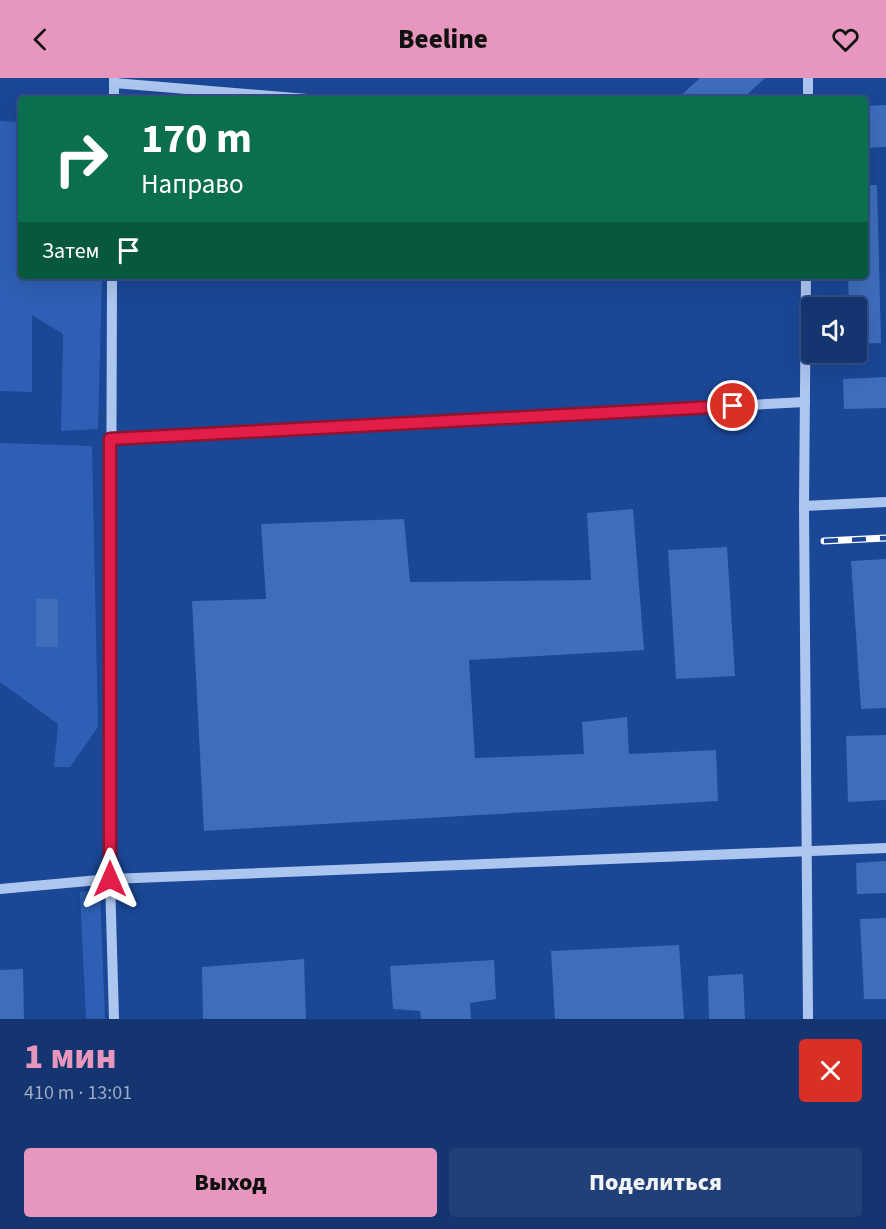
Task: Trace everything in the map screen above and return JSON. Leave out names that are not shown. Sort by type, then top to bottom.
[{"type":"lane","points":[[808,78],[808,96]]},
{"type":"lane","points":[[114,81],[276,96]]},
{"type":"lane","points":[[112,279],[110,879],[114,1019]]},
{"type":"lane","points":[[806,279],[804,506],[808,1019]]},
{"type":"lane","points":[[110,439],[805,402]]},
{"type":"lane","points":[[804,506],[886,502]]},
{"type":"lane","points":[[0,889],[110,879],[807,853],[886,848]]},
{"type":"shaded area","points":[[0,121],[18,122],[18,279],[102,279],[98,429],[61,431],[63,334],[32,315],[32,392],[0,391]]},
{"type":"shaded area","points":[[0,443],[92,446],[98,727],[70,767],[54,767],[58,724],[0,682]]},
{"type":"shaded area","points":[[100,890],[105,1019],[86,1019],[80,892]]},
{"type":"building","points":[[700,78],[765,78],[745,96],[680,96]]},
{"type":"building","points":[[886,105],[886,147],[868,148],[868,106]]},
{"type":"building","points":[[868,185],[877,185],[881,343],[867,344],[867,297],[849,297],[848,279],[868,279]]},
{"type":"building","points":[[886,377],[886,408],[844,409],[843,379]]},
{"type":"building","points":[[633,509],[644,650],[469,660],[475,758],[584,754],[582,722],[627,717],[629,754],[716,750],[718,801],[204,831],[192,601],[266,599],[261,524],[404,519],[410,582],[591,580],[587,513]]},
{"type":"building","points":[[727,547],[735,676],[676,679],[668,550]]},
{"type":"building","points":[[886,559],[886,708],[861,709],[851,561]]},
{"type":"building","points":[[36,599],[58,599],[58,647],[36,647]]},
{"type":"building","points":[[886,735],[886,800],[848,802],[846,736]]},
{"type":"building","points":[[886,861],[886,893],[857,894],[856,863]]},
{"type":"building","points":[[886,918],[886,999],[864,999],[860,919]]},
{"type":"building","points":[[679,945],[684,1019],[555,1019],[551,951]]},
{"type":"building","points":[[304,959],[306,1019],[203,1019],[202,967]]},
{"type":"building","points":[[494,960],[496,999],[470,1003],[471,1019],[421,1019],[420,1011],[393,1009],[390,966]]},
{"type":"building","points":[[23,969],[24,1019],[0,1019],[0,970]]},
{"type":"building","points":[[743,974],[745,1019],[709,1019],[708,976]]},
{"type":"railway","points":[[824,541],[886,538]]},
{"type":"route","points":[[110,879],[110,439],[733,406]]}]
